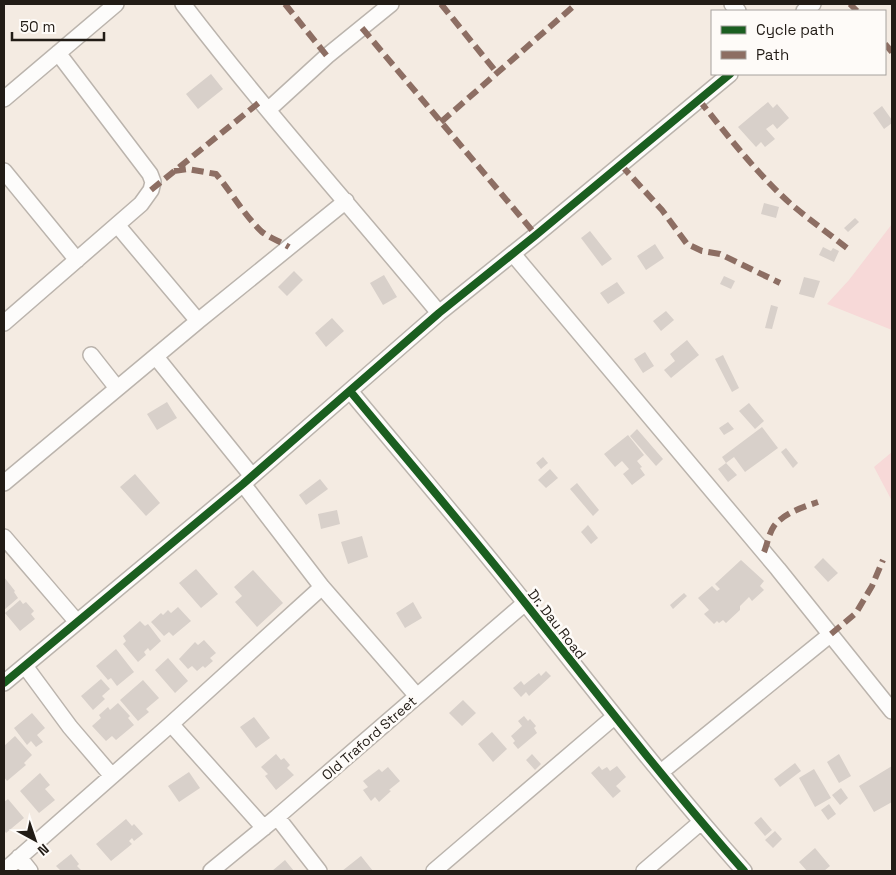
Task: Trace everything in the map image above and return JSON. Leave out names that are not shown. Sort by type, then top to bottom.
[{"type":"street","points":[[4,99],[116,4]]},
{"type":"street","points":[[183,4],[216,48],[439,313]]},
{"type":"street","points":[[268,110],[327,56],[391,4]]},
{"type":"street","points":[[4,323],[118,226],[141,204],[151,190],[153,182],[150,174],[58,53]]},
{"type":"street","points":[[4,683],[248,480],[439,313],[729,75]]},
{"type":"street","points":[[4,171],[77,260]]},
{"type":"street","points":[[4,483],[198,321],[346,201]]},
{"type":"street","points":[[118,226],[198,321]]},
{"type":"street","points":[[513,254],[778,569],[892,711]]},
{"type":"street","points":[[91,355],[117,388]]},
{"type":"street","points":[[156,357],[248,480],[322,587],[417,696]]},
{"type":"street","name":"Dr. Dau Road","points":[[350,391],[525,603],[614,717],[744,871]]},
{"type":"street","points":[[4,537],[77,622]]},
{"type":"street","points":[[4,870],[171,724],[322,587]]},
{"type":"street","name":"Old Traford Street","points":[[211,871],[276,818],[525,603]]},
{"type":"street","points":[[661,772],[831,634]]},
{"type":"street","points":[[25,666],[70,727],[112,776]]},
{"type":"street","points":[[434,871],[614,717]]},
{"type":"street","points":[[171,724],[264,828]]},
{"type":"street","points":[[276,818],[319,871]]},
{"type":"street","points":[[644,871],[701,822]]},
{"type":"street","points":[[18,857],[30,871]]},
{"type":"shaded area","points":[[892,224],[892,330],[827,304],[849,280]]},
{"type":"shaded area","points":[[892,452],[892,501],[874,467]]},
{"type":"building","points":[[211,74],[223,89],[198,109],[186,94]]},
{"type":"building","points":[[768,102],[773,108],[777,104],[789,118],[777,129],[773,124],[766,129],[775,139],[765,147],[761,142],[756,147],[738,127]]},
{"type":"building","points":[[882,106],[892,120],[892,123],[884,129],[873,113]]},
{"type":"building","points":[[764,203],[779,207],[776,218],[761,214]]},
{"type":"building","points":[[855,218],[859,222],[848,232],[844,228]]},
{"type":"building","points":[[590,231],[612,259],[602,266],[581,238]]},
{"type":"building","points":[[655,244],[664,258],[646,270],[637,256]]},
{"type":"building","points":[[823,247],[831,251],[833,248],[839,251],[834,262],[819,255]]},
{"type":"building","points":[[294,271],[303,280],[287,296],[278,287]]},
{"type":"building","points":[[384,275],[397,297],[383,305],[370,283]]},
{"type":"building","points":[[724,276],[735,281],[731,289],[720,284]]},
{"type":"building","points":[[804,277],[820,281],[814,298],[799,294]]},
{"type":"building","points":[[617,282],[625,293],[608,304],[600,293]]},
{"type":"building","points":[[771,305],[778,307],[772,329],[765,328]]},
{"type":"building","points":[[666,311],[674,320],[661,331],[653,321]]},
{"type":"building","points":[[332,318],[344,331],[326,347],[315,333]]},
{"type":"building","points":[[687,340],[699,355],[671,378],[664,370],[675,361],[670,354]]},
{"type":"building","points":[[645,352],[654,366],[643,373],[634,359]]},
{"type":"building","points":[[723,355],[739,388],[732,392],[715,359]]},
{"type":"building","points":[[167,402],[177,418],[157,430],[147,414]]},
{"type":"building","points":[[749,403],[764,421],[755,429],[739,411]]},
{"type":"building","points":[[728,422],[734,429],[724,435],[719,428]]},
{"type":"building","points":[[762,427],[778,448],[745,472],[734,457],[726,463],[722,457]]},
{"type":"building","points":[[637,429],[663,459],[656,466],[630,436]]},
{"type":"building","points":[[628,435],[644,455],[637,461],[645,475],[632,485],[623,474],[629,469],[622,461],[615,467],[604,454]]},
{"type":"building","points":[[786,448],[798,463],[793,468],[781,452]]},
{"type":"building","points":[[543,457],[548,463],[541,469],[536,463]]},
{"type":"building","points":[[726,463],[737,475],[728,482],[718,469]]},
{"type":"building","points":[[550,469],[558,478],[546,488],[538,480]]},
{"type":"building","points":[[135,474],[160,503],[146,516],[120,487]]},
{"type":"building","points":[[320,479],[328,489],[306,505],[299,495]]},
{"type":"building","points":[[577,483],[599,510],[593,516],[570,489]]},
{"type":"building","points":[[337,510],[340,524],[321,529],[318,514]]},
{"type":"building","points":[[588,525],[598,538],[591,544],[581,532]]},
{"type":"building","points":[[362,536],[368,557],[348,564],[341,542]]},
{"type":"building","points":[[823,558],[838,573],[828,582],[814,567]]},
{"type":"building","points":[[741,560],[764,581],[760,586],[764,590],[752,601],[749,597],[740,606],[740,610],[726,623],[723,620],[719,623],[717,621],[714,624],[704,614],[709,610],[698,598],[712,586],[717,591],[720,589],[715,584]]},
{"type":"building","points":[[196,569],[218,594],[201,608],[179,583]]},
{"type":"building","points":[[253,570],[283,603],[257,627],[235,602],[242,596],[234,587]]},
{"type":"building","points":[[4,577],[18,598],[4,610]]},
{"type":"building","points":[[684,593],[687,596],[673,609],[670,605]]},
{"type":"building","points":[[20,600],[23,604],[26,602],[34,611],[31,614],[35,619],[20,631],[5,613]]},
{"type":"building","points":[[413,602],[422,618],[405,628],[396,613]]},
{"type":"building","points":[[178,607],[191,621],[173,636],[169,632],[164,636],[151,622],[161,613],[163,615],[168,610],[171,613]]},
{"type":"building","points":[[140,621],[145,626],[148,624],[161,641],[150,651],[148,648],[144,652],[146,655],[138,662],[123,644],[126,641],[123,636]]},
{"type":"building","points":[[204,640],[216,653],[210,658],[213,661],[205,668],[203,666],[197,671],[192,666],[188,669],[179,659],[195,642],[198,645]]},
{"type":"building","points":[[116,649],[134,672],[117,686],[111,678],[108,680],[96,666]]},
{"type":"building","points":[[168,658],[188,681],[175,693],[155,670]]},
{"type":"building","points":[[546,671],[551,676],[529,696],[526,692],[521,697],[513,688],[521,681],[524,685],[539,673],[541,676]]},
{"type":"building","points":[[101,679],[110,689],[102,696],[105,699],[93,710],[81,696]]},
{"type":"building","points":[[143,680],[159,698],[146,709],[149,712],[138,721],[120,700]]},
{"type":"building","points":[[463,700],[476,713],[462,726],[449,713]]},
{"type":"building","points":[[118,703],[130,716],[128,718],[134,725],[116,740],[112,736],[106,741],[92,726],[101,718],[99,715],[108,707],[110,710]]},
{"type":"building","points":[[32,713],[45,728],[37,735],[43,742],[36,747],[31,741],[27,745],[14,728]]},
{"type":"building","points":[[524,716],[528,721],[530,719],[536,726],[534,728],[537,733],[518,749],[513,743],[515,741],[511,736],[522,726],[518,721]]},
{"type":"building","points":[[254,717],[270,738],[256,748],[240,727]]},
{"type":"building","points":[[492,732],[507,749],[493,762],[478,744]]},
{"type":"building","points":[[15,736],[32,755],[24,763],[26,765],[7,781],[4,777],[4,746]]},
{"type":"building","points":[[276,754],[281,760],[284,758],[290,765],[287,768],[294,775],[276,790],[265,776],[268,774],[261,767]]},
{"type":"building","points":[[532,754],[541,764],[535,770],[526,760]]},
{"type":"building","points":[[839,754],[851,776],[839,783],[827,762]]},
{"type":"building","points":[[795,763],[801,771],[780,787],[774,779]]},
{"type":"building","points":[[599,766],[602,770],[607,767],[610,771],[617,766],[626,777],[616,786],[621,791],[613,798],[591,773]]},
{"type":"building","points":[[892,766],[892,802],[874,812],[859,786]]},
{"type":"building","points":[[388,767],[400,781],[379,802],[375,797],[371,801],[363,790],[368,787],[363,781],[379,769],[382,772]]},
{"type":"building","points":[[814,769],[831,798],[815,807],[799,778]]},
{"type":"building","points":[[189,772],[200,788],[179,802],[168,786]]},
{"type":"building","points":[[40,773],[50,785],[45,789],[55,800],[39,813],[20,791]]},
{"type":"building","points":[[841,788],[848,798],[840,805],[832,795]]},
{"type":"building","points":[[8,799],[24,818],[6,833],[4,830],[4,802]]},
{"type":"building","points":[[829,804],[836,814],[828,820],[821,810]]},
{"type":"building","points":[[761,817],[772,830],[765,836],[754,823]]},
{"type":"building","points":[[126,819],[132,826],[134,824],[143,834],[134,841],[132,838],[129,841],[132,844],[111,861],[96,844]]},
{"type":"building","points":[[775,831],[782,839],[773,848],[765,840]]},
{"type":"building","points":[[815,848],[830,866],[824,871],[807,871],[799,862]]},
{"type":"building","points":[[71,854],[82,871],[61,871],[56,866]]},
{"type":"building","points":[[361,856],[373,871],[342,871]]},
{"type":"building","points":[[285,860],[294,871],[272,871]]},
{"type":"marked path","points":[[285,4],[327,56]]},
{"type":"marked path","points":[[441,4],[497,73]]},
{"type":"marked path","points":[[441,122],[576,4]]},
{"type":"marked path","points":[[850,4],[856,10]]},
{"type":"marked path","points":[[362,28],[536,235]]},
{"type":"marked path","points":[[886,45],[892,52]]},
{"type":"marked path","points":[[699,100],[767,181],[799,211],[847,248]]},
{"type":"marked path","points":[[151,190],[261,101]]},
{"type":"marked path","points":[[621,165],[662,210],[687,244],[702,251],[720,254],[780,283]]},
{"type":"marked path","points":[[174,171],[188,169],[216,174],[262,232],[289,247]]},
{"type":"marked path","points":[[764,552],[771,532],[778,521],[794,511],[818,502]]},
{"type":"marked path","points":[[831,634],[856,613],[872,586],[883,560]]},
{"type":"cycle path","points":[[4,683],[243,484],[439,313],[729,75]]},
{"type":"cycle path","points":[[350,391],[483,550],[661,773],[744,871]]}]
